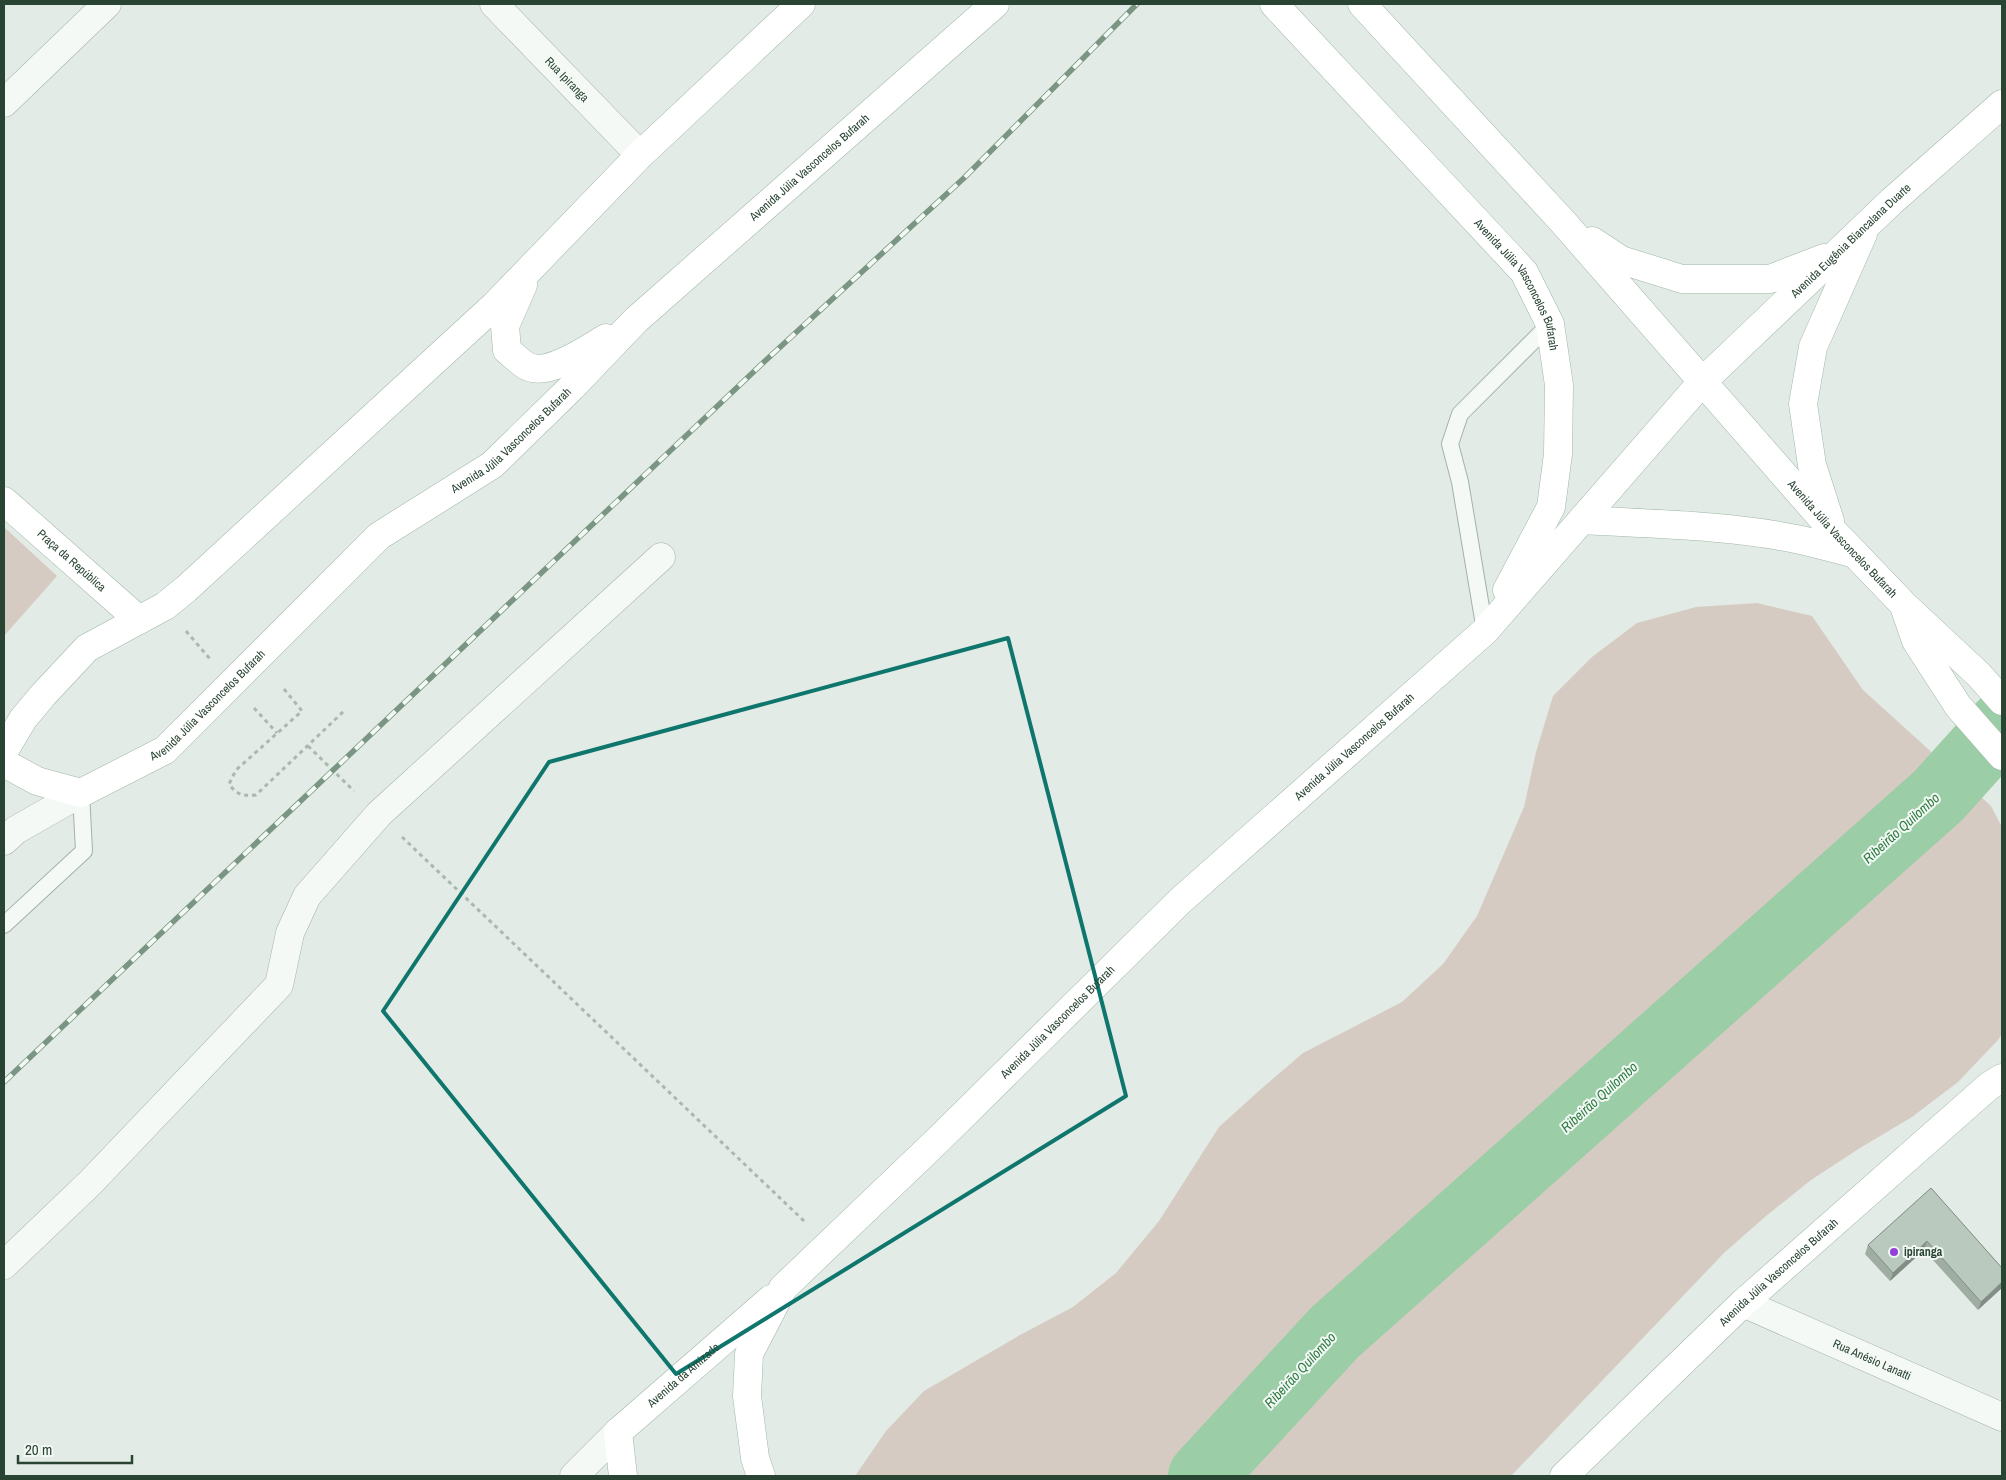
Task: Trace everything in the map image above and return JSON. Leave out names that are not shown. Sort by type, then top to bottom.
[{"type":"main road","points":[[4,751],[23,719],[88,648],[165,606],[186,589],[494,306],[640,155],[801,4]]},
{"type":"main road","name":"Avenida Júlia Vasconcelos Bufarah","points":[[81,793],[165,750],[379,536],[492,465],[572,387],[636,320],[995,4]]},
{"type":"main road","name":"Avenida Júlia Vasconcelos Bufarah","points":[[1274,4],[1524,272],[1550,324],[1559,385],[1558,454],[1551,507],[1485,631]]},
{"type":"main road","name":"Avenida Júlia Vasconcelos Bufarah","points":[[1362,4],[1563,222],[1834,532],[1904,605],[1979,675],[2002,701]]},
{"type":"main road","name":"Avenida Eugênia Biancalana Duarte","points":[[1702,382],[1868,223],[2002,104]]},
{"type":"main road","points":[[1563,222],[1621,260],[1682,280],[1770,279],[1835,254]]},
{"type":"main road","points":[[1834,532],[1812,465],[1803,404],[1813,347],[1868,223]]},
{"type":"main road","points":[[537,262],[520,291],[505,326],[508,350],[526,367],[550,369],[636,320]]},
{"type":"main road","name":"Avenida Júlia Vasconcelos Bufarah","points":[[761,1476],[755,1458],[747,1396],[749,1354],[783,1288],[937,1141],[1180,902],[1485,631],[1702,382]]},
{"type":"main road","name":"Praça da República","points":[[7,511],[139,620]]},
{"type":"main road","points":[[1582,520],[1755,533],[1795,539],[1855,554]]},
{"type":"main road","name":"Avenida Júlia Vasconcelos Bufarah","points":[[1904,605],[1916,641],[1958,706],[2002,756]]},
{"type":"main road","points":[[4,762],[37,781],[81,793]]},
{"type":"main road","name":"Avenida Júlia Vasconcelos Bufarah","points":[[1564,1476],[1743,1303],[1989,1086],[2002,1078]]},
{"type":"main road","name":"Avenida da Amizade","points":[[618,1432],[783,1288]]},
{"type":"main road","points":[[618,1432],[623,1476]]},
{"type":"street","points":[[4,103],[107,4]]},
{"type":"street","name":"Rua Ipiranga","points":[[494,4],[640,155]]},
{"type":"street","points":[[4,1266],[90,1183],[279,985],[290,933],[307,896],[379,814],[661,557]]},
{"type":"street","name":"Avenida Júlia Vasconcelos Bufarah","points":[[4,841],[16,830],[81,793]]},
{"type":"street","name":"Rua Anésio Lanatti","points":[[1743,1303],[2002,1417]]},
{"type":"street","points":[[574,1476],[618,1432]]},
{"type":"lane","points":[[1485,631],[1460,482],[1450,444],[1460,414],[1550,324]]},
{"type":"lane","points":[[4,925],[84,851],[81,793]]},
{"type":"path","points":[[165,606],[231,684]]},
{"type":"path","points":[[284,689],[302,711],[236,770],[229,784],[237,794],[244,796],[256,795],[344,711]]},
{"type":"path","points":[[308,746],[829,1244]]},
{"type":"highlighted area","points":[[1008,638],[1126,1096],[676,1374],[383,1011],[549,762]]},
{"type":"shaded area","points":[[4,527],[57,576],[4,636]]},
{"type":"shaded area","points":[[1757,603],[1812,616],[1863,690],[1991,806],[2002,827],[2002,1034],[1958,1082],[1912,1117],[1811,1180],[1724,1253],[1511,1476],[855,1476],[886,1431],[924,1391],[1020,1335],[1073,1307],[1116,1273],[1159,1221],[1219,1127],[1261,1089],[1303,1053],[1402,1002],[1443,964],[1477,916],[1524,807],[1536,752],[1553,696],[1592,657],[1637,623],[1696,607]]},
{"type":"building","name":"ipiranga","points":[[1931,1188],[2002,1268],[2002,1282],[1981,1302],[1927,1241],[1893,1273],[1868,1245]]},
{"type":"waterway","name":"Ribeirão Quilombo","points":[[1202,1476],[1335,1332],[1938,796],[2002,725]]},
{"type":"railway","points":[[4,1082],[765,361],[964,178],[1137,4]]},
{"type":"place","name":"ipiranga","points":[[1894,1252]]}]
